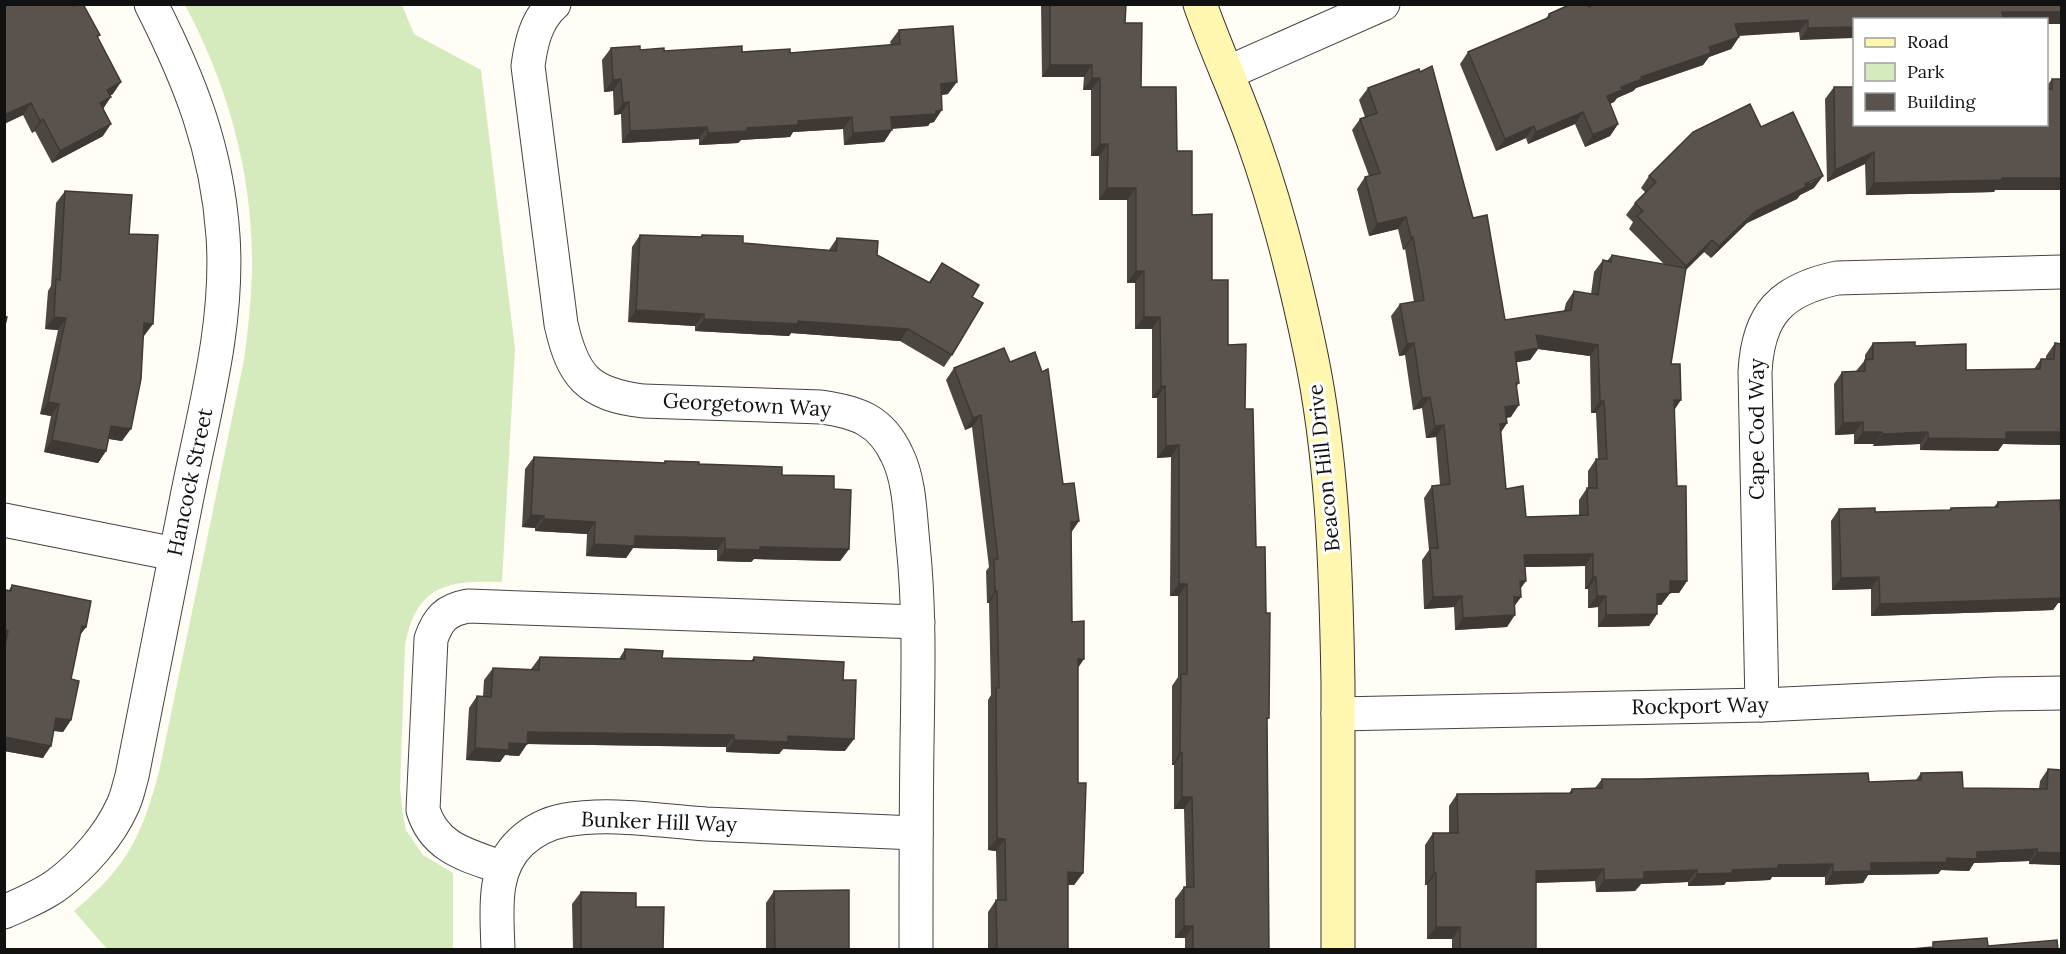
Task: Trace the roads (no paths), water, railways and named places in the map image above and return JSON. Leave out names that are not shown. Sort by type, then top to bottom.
[{"type":"street","name":"Hancock Street","points":[[4,912],[57,885],[106,834],[122,807],[132,776],[215,361],[224,276],[223,237],[211,155],[199,110],[179,60],[151,4]]},
{"type":"street","name":"Georgetown Way","points":[[554,4],[537,26],[528,66],[561,324],[566,348],[586,381],[599,391],[617,398],[643,401],[821,407],[846,410],[868,419],[885,434],[898,456],[906,485],[916,574],[918,622],[916,950]]},
{"type":"street","name":"Beacon Hill Drive","points":[[1200,4],[1253,139],[1273,200],[1293,274],[1311,357],[1326,452],[1335,556],[1338,950]]},
{"type":"street","points":[[1227,73],[1383,4]]},
{"type":"street","name":"Cape Cod Way","points":[[1762,705],[1755,372],[1756,350],[1768,318],[1780,303],[1796,291],[1813,283],[1837,278],[2061,272]]},
{"type":"street","points":[[4,520],[175,554]]},
{"type":"street","points":[[503,868],[443,842],[431,830],[423,810],[431,639],[436,624],[446,614],[457,608],[468,606],[918,622]]},
{"type":"street","name":"Rockport Way","points":[[1338,714],[1762,705],[2061,693]]},
{"type":"street","name":"Bunker Hill Way","points":[[498,950],[497,893],[503,868],[520,843],[539,829],[565,820],[620,818],[916,833]]}]
